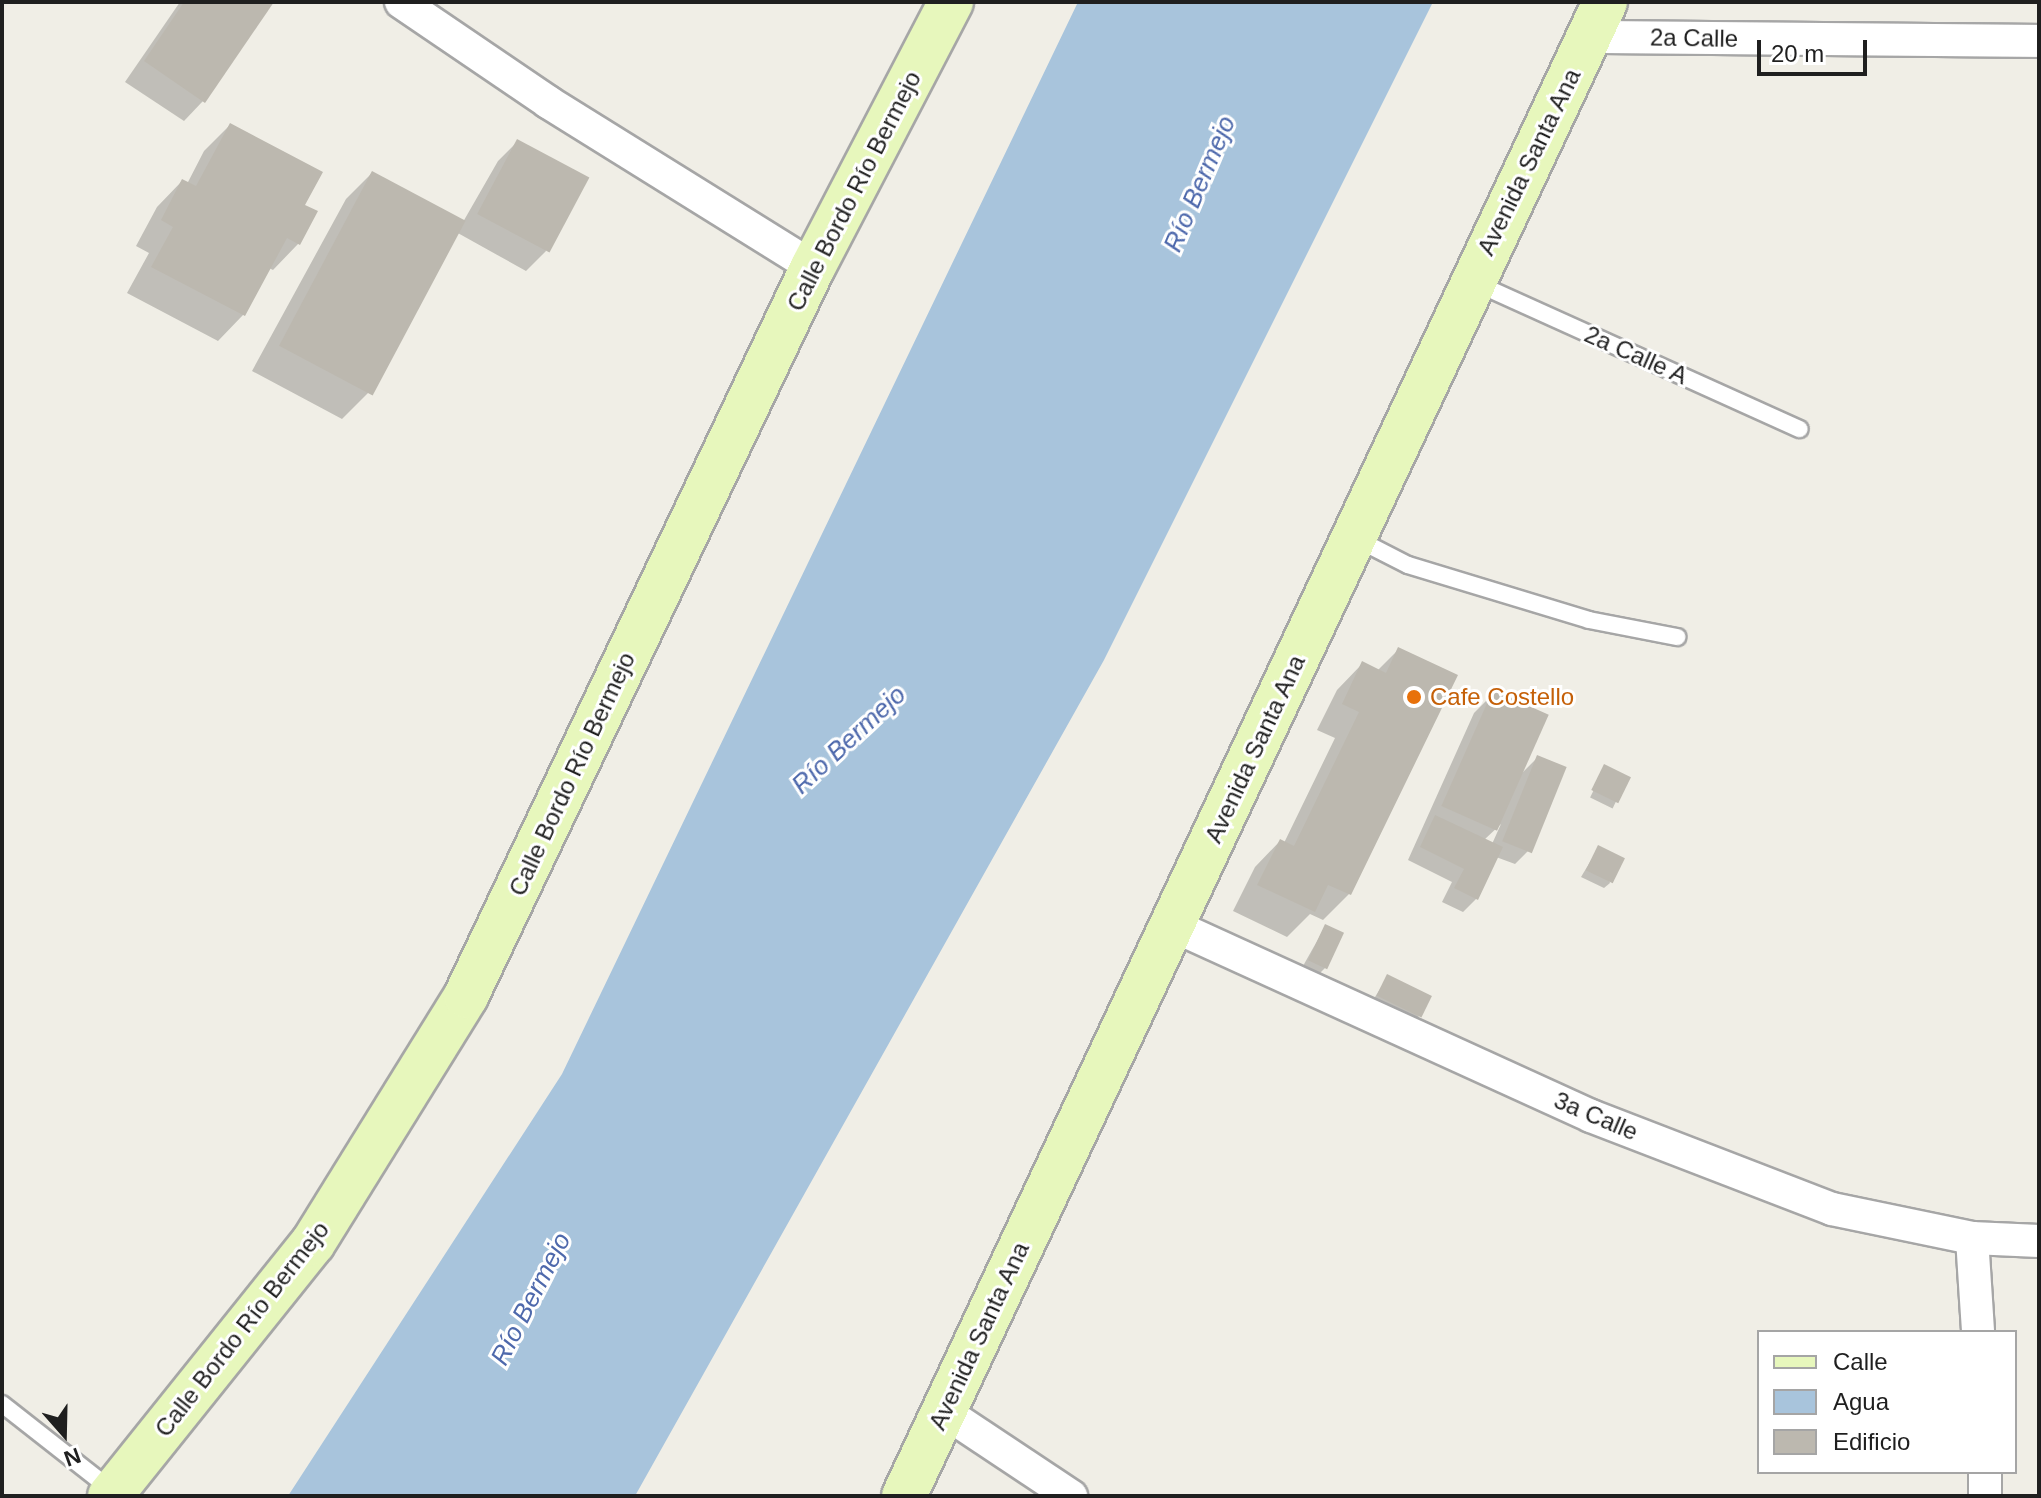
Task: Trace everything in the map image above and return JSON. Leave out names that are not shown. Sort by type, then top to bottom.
[{"type":"main road","name":"Calle Bordo Río Bermejo","points":[[112,1494],[313,1243],[466,996],[813,267],[951,2]]},
{"type":"main road","name":"Avenida Santa Ana","points":[[904,1496],[1174,926],[1471,281],[1597,20]]},
{"type":"street","points":[[401,2],[548,102],[813,267]]},
{"type":"street","name":"2a Calle","points":[[1597,20],[2039,41]]},
{"type":"street","name":"3a Calle","points":[[1174,926],[1605,1121],[1832,1209],[1972,1238],[2039,1241]]},
{"type":"street","points":[[1972,1238],[1978,1330]]},
{"type":"street","points":[[943,1411],[1071,1496]]},
{"type":"street","points":[[1985,1474],[1985,1496]]},
{"type":"lane","name":"2a Calle A","points":[[1471,281],[1800,429]]},
{"type":"lane","points":[[1352,536],[1408,565],[1589,620],[1677,637]]},
{"type":"lane","points":[[2,1404],[112,1494]]},
{"type":"water","name":"Río Bermejo","points":[[1078,2],[1433,2],[1104,660],[635,1496],[288,1496],[562,1074]]},
{"type":"building","points":[[184,2],[274,2],[205,103],[144,61]]},
{"type":"building","points":[[230,123],[323,172],[305,205],[318,211],[300,245],[287,238],[245,316],[151,267],[173,227],[161,220],[182,179],[196,186]]},
{"type":"building","points":[[517,139],[589,177],[549,253],[477,214]]},
{"type":"building","points":[[372,171],[466,221],[373,396],[279,346]]},
{"type":"building","points":[[1398,647],[1458,675],[1351,895],[1328,885],[1315,912],[1257,885],[1280,839],[1294,846],[1359,712],[1342,704],[1362,661],[1386,673]]},
{"type":"building","points":[[1493,690],[1549,715],[1497,831],[1441,806]]},
{"type":"building","points":[[1537,755],[1567,767],[1532,853],[1502,841]]},
{"type":"building","points":[[1604,764],[1631,777],[1618,803],[1591,790]]},
{"type":"building","points":[[1435,815],[1503,847],[1478,900],[1454,888],[1464,869],[1420,847]]},
{"type":"building","points":[[1598,845],[1625,858],[1613,883],[1586,870]]},
{"type":"building","points":[[1325,924],[1344,933],[1327,969],[1308,960]]},
{"type":"building","points":[[1387,974],[1432,996],[1421,1017],[1376,996]]},
{"type":"place","name":"Cafe Costello","points":[[1414,697]]}]
